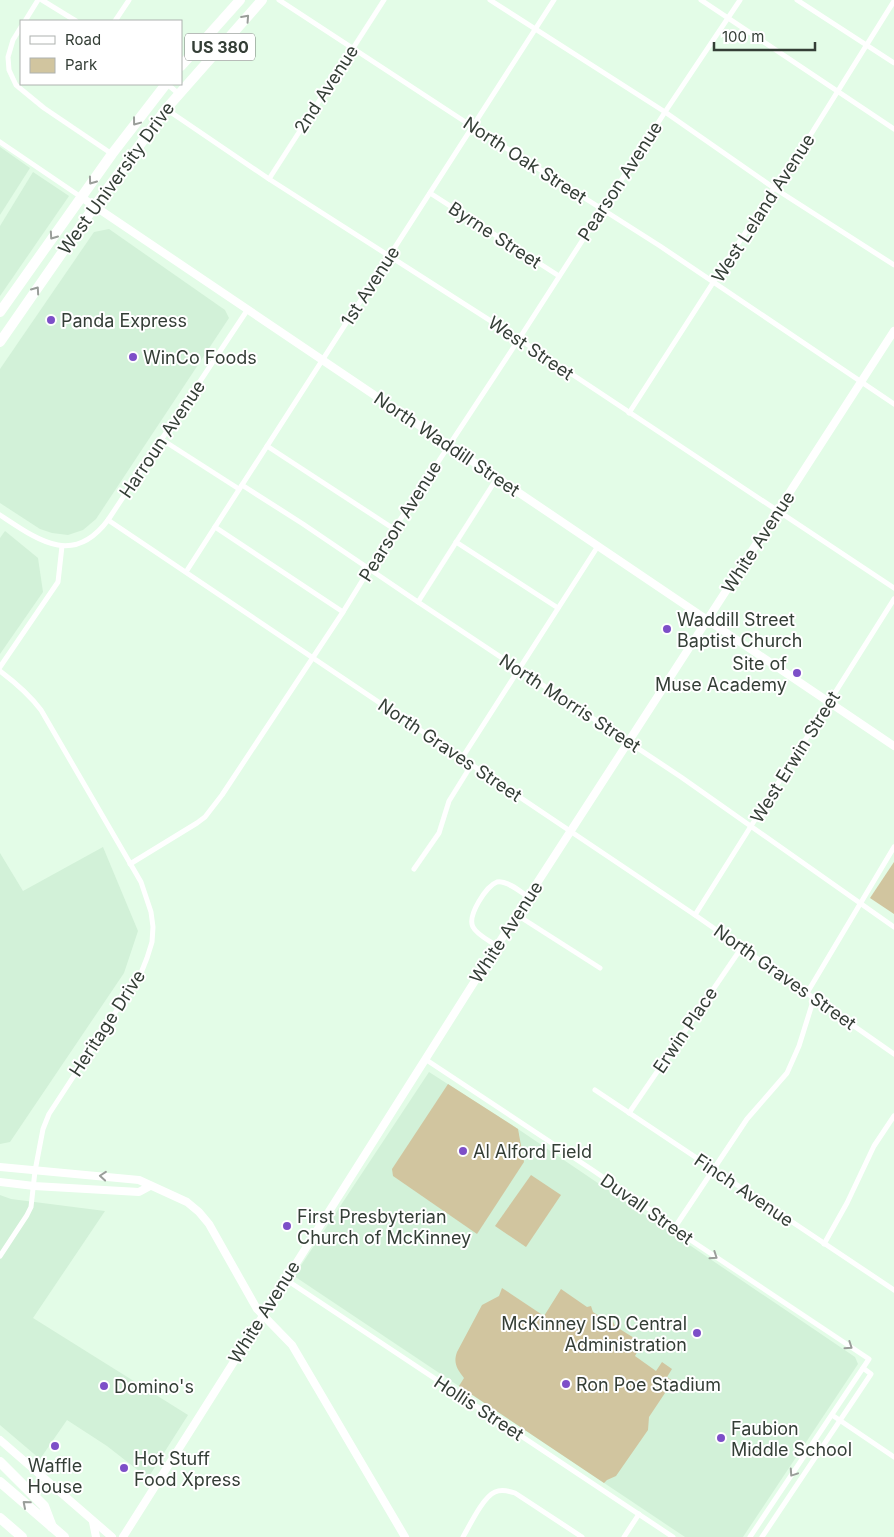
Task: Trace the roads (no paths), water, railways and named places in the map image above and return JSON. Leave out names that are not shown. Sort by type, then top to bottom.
[{"type":"highway","name":"US 380","points":[[182,65],[240,0]]},
{"type":"highway","name":"West University Drive","points":[[0,342],[4,328],[166,110],[262,0]]},
{"type":"highway","name":"West University Drive","points":[[0,312],[112,154],[165,85]]},
{"type":"highway","points":[[0,1462],[44,1506],[52,1527]]},
{"type":"highway","points":[[0,1482],[64,1537]]},
{"type":"highway","points":[[0,1518],[22,1537]]},
{"type":"street","points":[[26,20],[38,0]]},
{"type":"street","points":[[42,0],[74,20]]},
{"type":"street","points":[[116,20],[129,0]]},
{"type":"street","name":"North Oak Street","points":[[279,0],[714,282],[894,404]]},
{"type":"street","name":"2nd Avenue","points":[[269,179],[384,0]]},
{"type":"street","points":[[490,0],[665,112],[774,188],[894,265]]},
{"type":"street","name":"1st Avenue","points":[[186,572],[554,0]]},
{"type":"street","points":[[701,0],[894,129]]},
{"type":"street","name":"Pearson Avenue","points":[[130,864],[205,817],[222,795],[344,612],[448,445],[740,0]]},
{"type":"street","points":[[797,0],[894,63]]},
{"type":"street","name":"West Leland Avenue","points":[[629,413],[838,91],[894,1]]},
{"type":"street","points":[[20,29],[13,40],[8,57],[9,70],[16,85],[44,108],[112,154]]},
{"type":"street","points":[[167,85],[179,94]]},
{"type":"street","name":"West Street","points":[[166,110],[269,179],[519,339],[894,588]]},
{"type":"street","name":"North Waddill Street","points":[[0,142],[894,746]]},
{"type":"street","name":"Byrne Street","points":[[430,193],[559,276]]},
{"type":"street","name":"Harroun Avenue","points":[[108,520],[248,309]]},
{"type":"street","name":"White Avenue","points":[[123,1537],[528,897],[894,331]]},
{"type":"street","name":"North Morris Street","points":[[162,439],[303,524],[681,776],[894,927]]},
{"type":"street","points":[[267,446],[394,529]]},
{"type":"street","points":[[418,602],[497,478]]},
{"type":"street","points":[[0,515],[34,538],[53,545],[62,546],[86,542],[97,534],[108,520]]},
{"type":"street","name":"North Graves Street","points":[[108,520],[695,915],[894,1054]]},
{"type":"street","points":[[215,527],[344,612]]},
{"type":"street","points":[[456,542],[558,608]]},
{"type":"street","points":[[0,666],[58,582],[62,546]]},
{"type":"street","points":[[462,758],[598,546]]},
{"type":"street","name":"West Erwin Street","points":[[695,915],[894,599]]},
{"type":"street","name":"Heritage Drive","points":[[0,671],[30,695],[41,710],[130,864],[140,882],[151,912],[153,937],[141,972],[49,1114],[43,1129],[31,1206],[0,1256]]},
{"type":"street","points":[[414,868],[439,833],[449,801],[472,764]]},
{"type":"street","points":[[807,993],[894,847]]},
{"type":"street","points":[[498,946],[474,930],[471,924],[476,906],[483,894],[492,885],[504,882],[528,897]]},
{"type":"street","points":[[517,915],[600,968]]},
{"type":"street","name":"Erwin Place","points":[[629,1113],[742,947]]},
{"type":"street","points":[[675,1227],[748,1120],[786,1073],[800,1046],[814,998]]},
{"type":"street","name":"Duvall Street","points":[[425,1059],[594,1170],[675,1227],[683,1235],[869,1359],[863,1368]]},
{"type":"street","name":"Finch Avenue","points":[[595,1090],[894,1290]]},
{"type":"street","points":[[824,1244],[847,1203],[874,1146],[894,1116]]},
{"type":"street","points":[[0,1168],[139,1180],[174,1195],[199,1212],[209,1224],[262,1315],[292,1345],[405,1537]]},
{"type":"street","points":[[0,1182],[34,1186],[139,1192],[150,1186]]},
{"type":"street","name":"Hollis Street","points":[[285,1279],[673,1537]]},
{"type":"street","points":[[750,1537],[863,1368],[870,1374],[763,1537],[755,1530]]},
{"type":"street","points":[[832,1415],[894,1457]]},
{"type":"street","points":[[0,1440],[112,1537]]},
{"type":"street","points":[[463,1537],[486,1499],[496,1492],[503,1490],[515,1493],[580,1537]]},
{"type":"street","points":[[624,1537],[639,1514]]},
{"type":"street","points":[[93,1521],[96,1537]]},
{"type":"place","name":"Panda Express","points":[[51,320]]},
{"type":"place","name":"WinCo Foods","points":[[133,357]]},
{"type":"place","name":"Waddill Street Baptist Church","points":[[667,629]]},
{"type":"place","name":"Site of Muse Academy","points":[[797,673]]},
{"type":"place","name":"Al Alford Field","points":[[463,1151]]},
{"type":"place","name":"First Presbyterian Church of McKinney","points":[[287,1226]]},
{"type":"place","name":"McKinney ISD Central Administration","points":[[697,1333]]},
{"type":"place","name":"Ron Poe Stadium","points":[[566,1384]]},
{"type":"place","name":"Domino's","points":[[104,1386]]},
{"type":"place","name":"Faubion Middle School","points":[[721,1438]]},
{"type":"place","name":"Waffle House","points":[[55,1446]]},
{"type":"place","name":"Hot Stuff Food Xpress","points":[[124,1468]]}]
